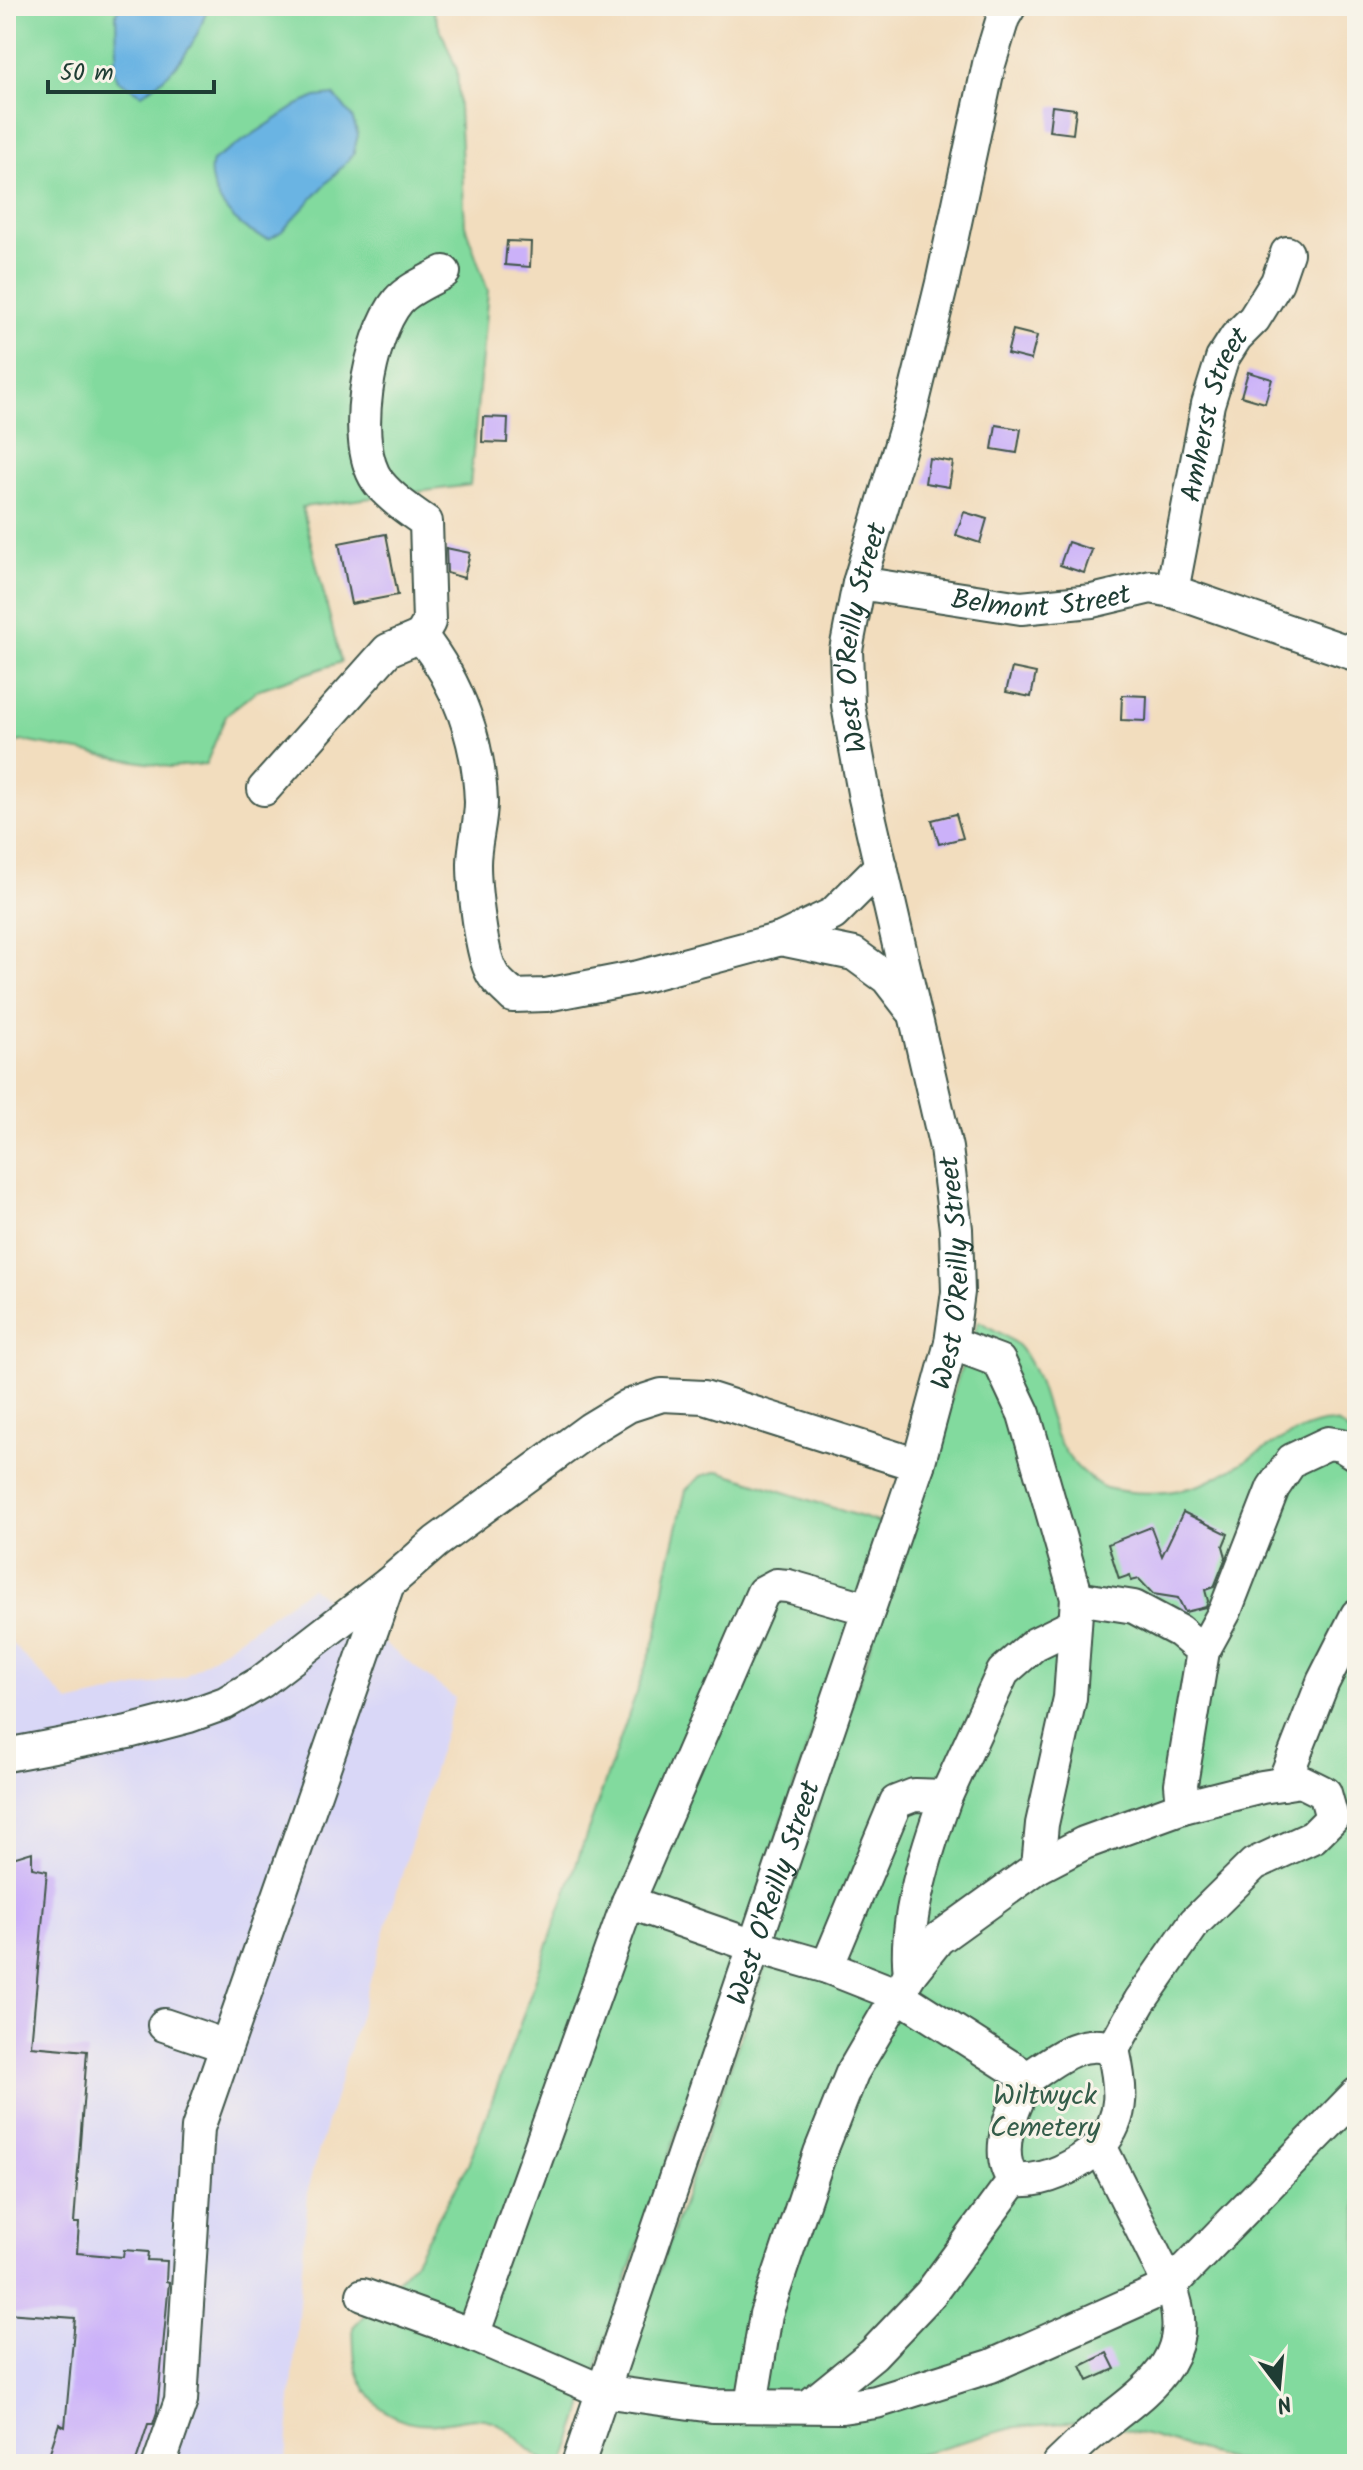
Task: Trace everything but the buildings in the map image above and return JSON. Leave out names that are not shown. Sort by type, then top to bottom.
[{"type":"street","name":"West O'Reilly Street","points":[[578,2464],[918,1465],[951,1343],[958,1292],[956,1229],[946,1148],[881,866],[848,705],[846,650],[859,583],[910,414],[942,283],[989,64],[1003,18],[1010,6]]},
{"type":"street","name":"Amherst Street","points":[[1172,591],[1208,404],[1222,359],[1236,337],[1254,319],[1277,282],[1287,253]]},
{"type":"street","points":[[264,789],[388,650],[421,636],[429,622],[426,522],[379,483],[366,449],[363,422],[375,348],[385,321],[399,299],[444,272]]},
{"type":"street","name":"Belmont Street","points":[[859,583],[1021,608],[1092,601],[1151,587],[1172,591],[1357,655]]},
{"type":"street","points":[[421,636],[437,656],[465,713],[478,763],[481,805],[474,863],[483,944],[492,973],[513,996],[546,995],[639,977],[781,939],[833,914],[881,866]]},
{"type":"street","points":[[781,939],[854,954],[887,978],[915,1015]]},
{"type":"street","points":[[951,1343],[999,1361],[1024,1414],[1075,1611],[1070,1698],[1042,1824],[1038,1867]]},
{"type":"street","points":[[6,1755],[128,1732],[225,1703],[261,1682],[388,1584],[436,1542],[590,1429],[628,1406],[662,1395],[704,1397],[918,1465]]},
{"type":"street","points":[[1183,1807],[1181,1784],[1203,1651],[1225,1611],[1273,1488],[1292,1460],[1328,1443],[1341,1445],[1357,1455]]},
{"type":"street","points":[[159,2464],[181,2401],[198,2128],[388,1584]]},
{"type":"street","points":[[473,2335],[628,1902],[763,1592],[776,1585],[788,1586],[869,1609]]},
{"type":"street","points":[[904,1985],[910,1927],[932,1836],[946,1796],[1003,1672],[1075,1611],[1134,1607],[1179,1631],[1203,1651]]},
{"type":"street","points":[[1283,1784],[1304,1724],[1357,1615]]},
{"type":"street","points":[[751,2405],[766,2314],[820,2153],[852,2073],[904,1985],[938,1939],[1038,1867],[1084,1843],[1183,1807],[1283,1784],[1301,1781],[1325,1793],[1332,1818],[1313,1837],[1254,1864],[1195,1922],[1140,2001],[1113,2049],[1119,2077],[1119,2107],[1112,2132],[1079,2164],[1028,2181],[1014,2180],[1007,2171],[1005,2140],[1013,2107],[1028,2078],[1079,2046],[1099,2044],[1113,2049]]},
{"type":"street","points":[[827,1967],[896,1802],[914,1795],[946,1796]]},
{"type":"street","points":[[628,1902],[754,1946],[904,1985],[1028,2078]]},
{"type":"street","points":[[164,2025],[226,2046]]},
{"type":"street","points":[[363,2295],[473,2335],[602,2391],[712,2406],[842,2407],[876,2402],[991,2366],[1170,2286],[1357,2094]]},
{"type":"street","points":[[1059,2464],[1091,2434],[1130,2406],[1160,2375],[1177,2346],[1179,2308],[1100,2146]]},
{"type":"street","points":[[809,2406],[873,2354],[930,2294],[1014,2180]]},
{"type":"shaded area","points":[[311,1587],[455,1698],[309,2183],[286,2460],[284,2464],[6,2464],[6,1616],[11,1643],[69,1703],[184,1677]]},
{"type":"green space","points":[[6,6],[431,6],[457,70],[465,225],[488,291],[470,485],[302,507],[341,662],[257,690],[226,715],[206,764],[169,767],[23,741],[6,744]]},
{"type":"green space","name":"Wiltwyck Cemetery","points":[[979,1321],[1020,1348],[1030,1363],[1061,1446],[1086,1475],[1106,1488],[1154,1493],[1191,1488],[1216,1478],[1291,1435],[1325,1423],[1341,1425],[1357,1440],[1357,2464],[1249,2464],[1110,2425],[1064,2423],[1016,2427],[882,2464],[592,2464],[774,1941]]},
{"type":"green space","points":[[719,1471],[883,1524],[564,2464],[553,2463],[534,2453],[492,2421],[471,2418],[410,2422],[387,2412],[370,2395],[357,2370],[353,2327],[414,2262],[468,2165],[657,1634],[666,1575],[686,1490],[701,1476]]},
{"type":"water","points":[[119,6],[208,6],[198,33],[184,56],[142,94],[118,80],[112,65],[117,54],[116,14]]},
{"type":"water","points":[[334,95],[352,117],[358,135],[353,155],[282,231],[269,239],[246,229],[218,198],[211,173],[212,161],[298,105],[316,97]]}]
